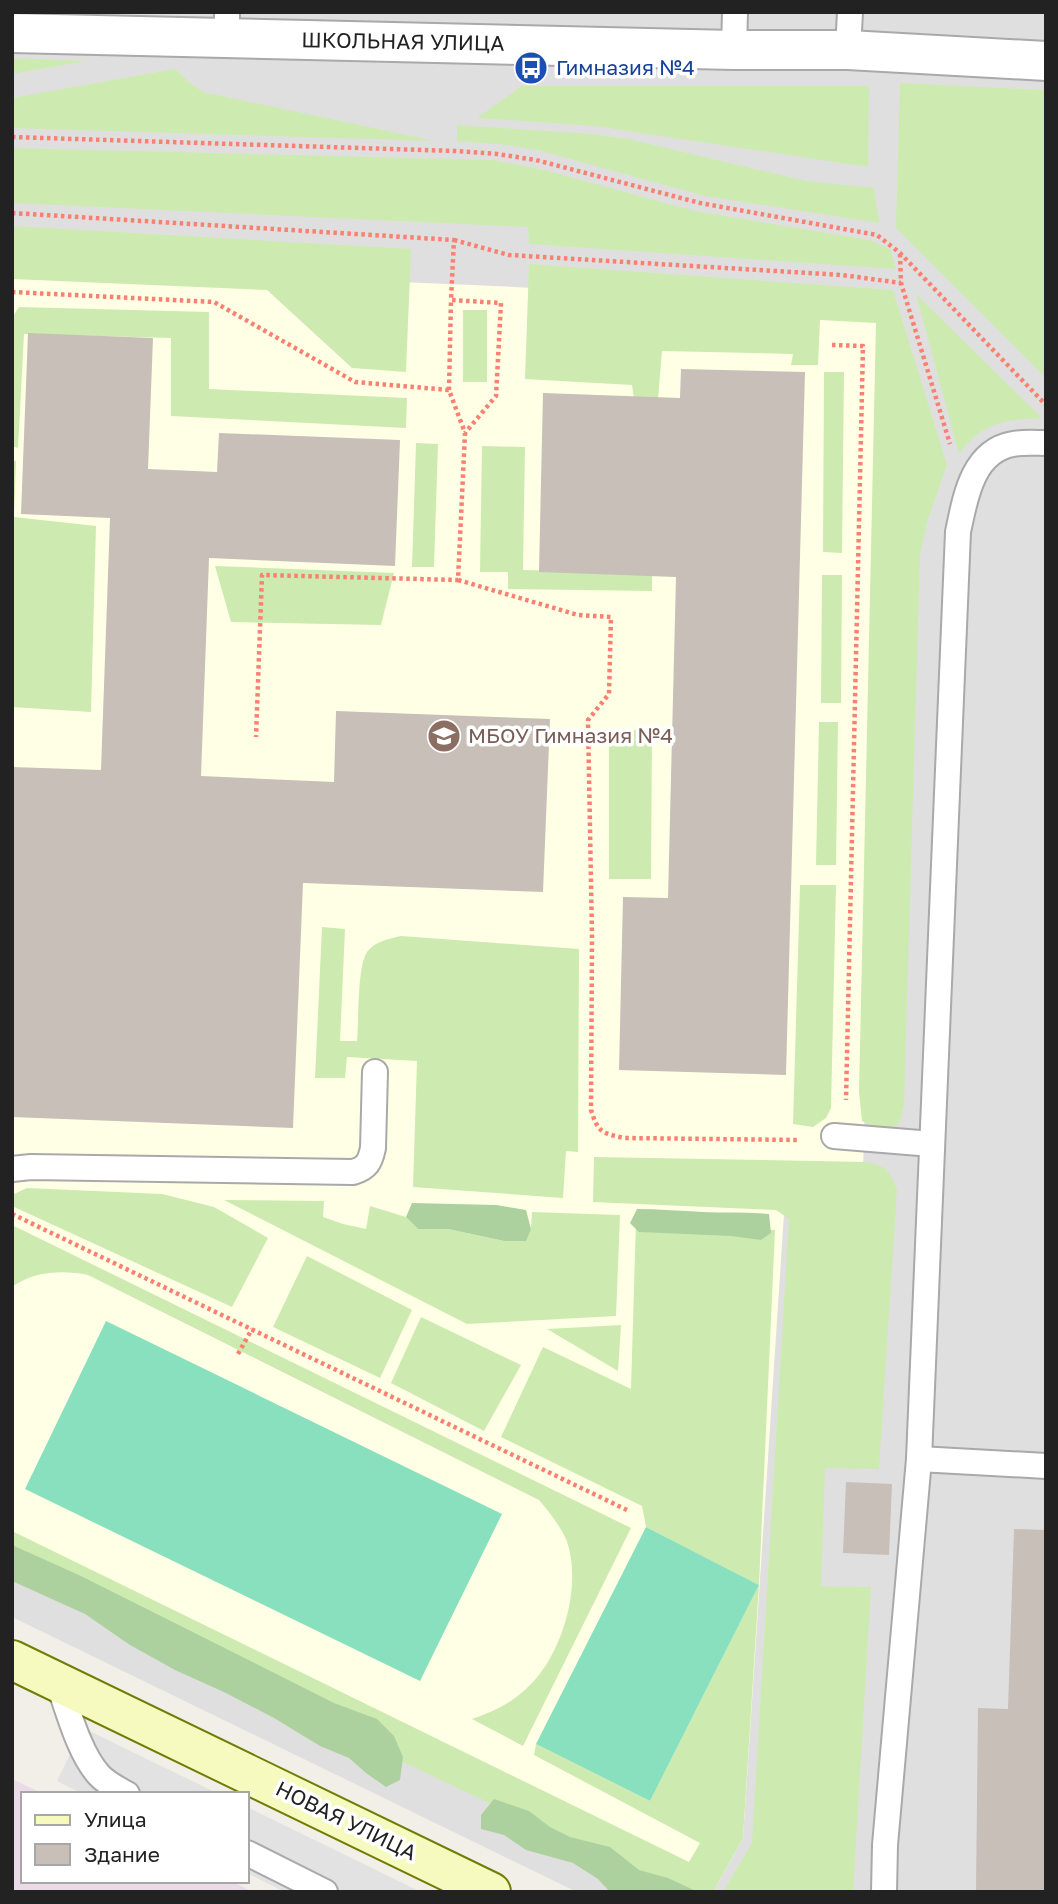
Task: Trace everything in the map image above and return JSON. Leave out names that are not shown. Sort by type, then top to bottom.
[{"type":"street","name":"ШКОЛЬНАЯ УЛИЦА","points":[[12,33],[227,25],[734,50],[848,50],[1046,61]]},
{"type":"street","name":"НОВАЯ УЛИЦА","points":[[12,1660],[491,1892]]},
{"type":"lane","points":[[734,12],[734,50]]},
{"type":"lane","points":[[848,50],[850,12]]},
{"type":"lane","points":[[884,1892],[885,1844],[919,1460],[958,532],[965,495],[977,468],[995,450],[1011,444],[1046,443]]},
{"type":"lane","points":[[12,1169],[31,1167],[353,1172],[365,1169],[373,1148],[375,1072]]},
{"type":"lane","points":[[834,1136],[932,1144]]},
{"type":"lane","points":[[919,1460],[1046,1466]]},
{"type":"lane","points":[[58,1682],[76,1735],[89,1760],[99,1776],[124,1792]]},
{"type":"lane","points":[[248,1854],[325,1892]]},
{"type":"path","points":[[12,136],[456,150],[497,154],[536,160],[700,203],[877,235],[900,253],[1046,405]]},
{"type":"path","points":[[12,214],[454,240],[509,255],[842,275],[901,283]]},
{"type":"path","points":[[454,240],[449,390],[465,433],[458,580]]},
{"type":"path","points":[[900,253],[901,283],[965,495]]},
{"type":"path","points":[[12,292],[214,302],[355,382],[449,390]]},
{"type":"path","points":[[451,300],[501,303],[496,396],[465,433]]},
{"type":"path","points":[[257,737],[262,575],[458,580],[578,615],[611,617],[609,694],[589,720],[591,1110],[596,1127],[607,1135],[624,1138],[821,1140],[834,1136],[842,1126],[846,1114],[863,346],[832,345]]},
{"type":"path","points":[[12,1214],[626,1510]]},
{"type":"path","points":[[238,1354],[252,1329]]},
{"type":"shaded area","name":"МБОУ Гимназия №4","points":[[12,12],[1046,12],[1046,1892],[577,1892],[12,1617]]},
{"type":"shaded area","name":"МБОУ Гимназия №4","points":[[12,266],[886,305],[863,1171],[787,1168],[743,1838],[713,1892],[12,1574]]},
{"type":"shaded area","points":[[83,1728],[215,1792],[79,1792],[57,1781]]},
{"type":"shaded area","points":[[12,1779],[40,1792],[21,1792],[21,1883],[235,1883],[253,1892],[12,1892]]},
{"type":"shaded area","points":[[248,1807],[421,1892],[285,1892],[248,1874]]},
{"type":"green space","points":[[12,58],[86,61],[12,74]]},
{"type":"green space","points":[[175,69],[203,92],[435,141],[12,128],[12,98]]},
{"type":"green space","points":[[900,83],[1046,90],[1046,378],[896,228]]},
{"type":"green space","points":[[522,86],[869,86],[868,167],[595,126],[477,118]]},
{"type":"green space","points":[[457,125],[628,139],[806,181],[874,188],[879,223],[705,196],[541,151],[509,145],[457,141]]},
{"type":"green space","points":[[12,148],[492,160],[544,170],[695,211],[869,240],[890,249],[896,269],[529,244],[528,227],[12,203]]},
{"type":"green space","points":[[12,226],[411,249],[406,372],[352,368],[267,290],[12,279]]},
{"type":"green space","points":[[529,264],[893,290],[947,465],[928,519],[920,554],[904,1106],[900,1122],[890,1129],[874,1127],[862,1121],[859,1092],[876,323],[820,320],[818,365],[791,365],[793,354],[662,351],[658,399],[634,399],[632,385],[525,379]]},
{"type":"green space","points":[[916,294],[1042,418],[995,425],[977,435],[959,454]]},
{"type":"green space","points":[[19,307],[209,312],[209,389],[407,398],[406,428],[171,416],[171,338],[24,334],[18,448],[12,446],[12,318]]},
{"type":"green space","points":[[463,310],[487,310],[487,382],[463,382]]},
{"type":"green space","points":[[824,372],[844,372],[842,553],[823,552]]},
{"type":"green space","points":[[416,443],[438,444],[434,567],[412,567]]},
{"type":"green space","points":[[482,446],[525,447],[523,570],[652,573],[652,591],[508,589],[508,572],[480,572]]},
{"type":"green space","points":[[12,460],[16,461],[14,517],[96,526],[91,712],[12,707]]},
{"type":"green space","points":[[215,566],[394,573],[381,625],[231,622]]},
{"type":"green space","points":[[822,575],[842,575],[841,703],[821,703]]},
{"type":"green space","points":[[819,722],[838,722],[836,865],[816,865]]},
{"type":"green space","points":[[609,730],[652,730],[651,879],[609,879]]},
{"type":"green space","points":[[800,885],[836,885],[831,1108],[826,1118],[813,1127],[793,1124]]},
{"type":"green space","points":[[322,927],[345,929],[340,1041],[357,1041],[364,960],[370,948],[382,941],[401,936],[579,949],[578,1152],[566,1151],[563,1198],[413,1187],[417,1061],[347,1057],[345,1078],[315,1078]]},
{"type":"green space","points":[[594,1157],[867,1162],[886,1171],[897,1189],[879,1469],[825,1468],[821,1586],[871,1587],[853,1892],[723,1892],[752,1843],[789,1219],[776,1210],[593,1202]]},
{"type":"green space","points":[[27,1188],[162,1194],[214,1207],[268,1238],[232,1307],[12,1206],[12,1195]]},
{"type":"green space","points":[[224,1200],[324,1201],[323,1217],[366,1229],[370,1206],[406,1217],[418,1229],[448,1229],[504,1241],[531,1229],[532,1212],[620,1215],[616,1316],[467,1324]]},
{"type":"green space","points":[[412,1203],[496,1205],[526,1210],[531,1229],[526,1241],[504,1241],[448,1229],[418,1229],[406,1217]]},
{"type":"green space","points":[[637,1209],[769,1214],[771,1233],[761,1240],[639,1232],[630,1223]]},
{"type":"green space","points":[[636,1221],[775,1230],[759,1585],[646,1527],[642,1506],[501,1437],[543,1347],[631,1389]]},
{"type":"green space","points":[[12,1225],[631,1528],[523,1746],[472,1719],[504,1705],[531,1684],[561,1636],[571,1596],[571,1557],[566,1539],[539,1500],[88,1275],[49,1273],[12,1287]]},
{"type":"green space","points":[[307,1256],[412,1310],[380,1378],[273,1327]]},
{"type":"green space","points":[[421,1317],[521,1365],[484,1431],[391,1383]]},
{"type":"green space","points":[[106,1321],[502,1514],[420,1681],[25,1489]]},
{"type":"green space","points":[[621,1325],[618,1371],[547,1329]]},
{"type":"green space","points":[[646,1527],[759,1585],[650,1801],[536,1744]]},
{"type":"green space","points":[[12,1531],[689,1862],[700,1843],[534,1755],[536,1744],[650,1801],[759,1585],[743,1838],[713,1892],[675,1892],[12,1575]]},
{"type":"green space","points":[[12,1545],[81,1576],[334,1703],[377,1719],[394,1736],[403,1757],[400,1780],[386,1787],[349,1758],[320,1746],[226,1693],[175,1670],[130,1645],[85,1614],[12,1581]]},
{"type":"green space","points":[[494,1799],[529,1811],[550,1827],[570,1837],[610,1847],[639,1870],[668,1878],[698,1892],[610,1892],[598,1879],[573,1863],[526,1850],[504,1835],[481,1829],[481,1815]]},
{"type":"building","points":[[28,333],[153,338],[148,469],[217,472],[219,433],[400,440],[395,566],[209,558],[201,776],[334,782],[336,711],[550,719],[543,892],[303,883],[293,1128],[12,1117],[12,767],[101,770],[110,518],[21,514]]},
{"type":"building","points":[[681,369],[805,372],[786,1075],[619,1070],[623,897],[668,898],[676,577],[539,572],[543,393],[680,398]]},
{"type":"building","points":[[846,1482],[892,1484],[889,1555],[843,1553]]},
{"type":"building","points":[[1014,1529],[1046,1530],[1046,1892],[976,1890],[978,1708],[1008,1709]]},
{"type":"place","name":"Гимназия №4","points":[[531,68]]},
{"type":"place","name":"МБОУ Гимназия №4","points":[[444,736]]}]
